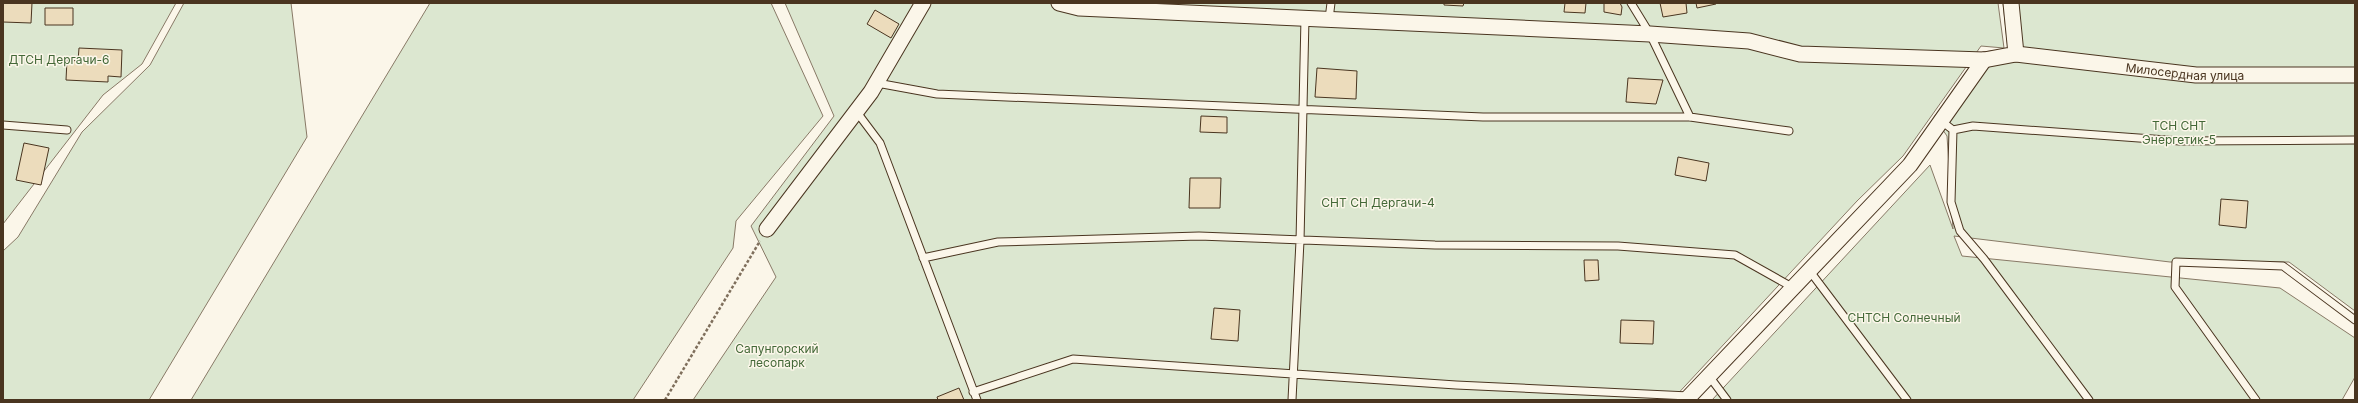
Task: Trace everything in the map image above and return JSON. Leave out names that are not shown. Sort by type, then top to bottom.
[{"type":"street","points":[[767,229],[876,83],[923,3]]},
{"type":"street","name":"Милосердная улица","points":[[1059,3],[1079,8],[1650,34],[1749,41],[1800,54],[1984,60],[2016,54],[2196,75],[2355,75]]},
{"type":"street","points":[[2011,3],[2016,54]]},
{"type":"street","points":[[1688,398],[1792,287],[1910,165],[1940,120],[1984,60]]},
{"type":"lane","points":[[1329,19],[1331,3]]},
{"type":"lane","points":[[1631,3],[1650,34],[1690,117]]},
{"type":"lane","points":[[1292,400],[1300,241],[1305,18]]},
{"type":"lane","points":[[876,83],[937,94],[1304,110],[1483,117],[1690,117],[1789,131]]},
{"type":"lane","points":[[856,111],[880,142],[977,400]]},
{"type":"lane","points":[[1940,120],[1953,130],[1973,126],[2180,141],[2355,140]]},
{"type":"lane","points":[[3,125],[67,130]]},
{"type":"lane","points":[[1953,130],[1951,202],[1960,231],[1984,259],[2088,400]]},
{"type":"lane","points":[[923,258],[998,242],[1199,236],[1435,245],[1618,246],[1734,255],[1792,287]]},
{"type":"lane","points":[[2256,400],[2175,287],[2176,262],[2283,266],[2355,320]]},
{"type":"lane","points":[[1809,270],[1907,400]]},
{"type":"lane","points":[[973,392],[1073,359],[1293,375],[1688,398]]},
{"type":"lane","points":[[1709,376],[1728,400]]},
{"type":"path","points":[[664,400],[767,229]]},
{"type":"green space","name":"ДТСН Дергачи-6","points":[[3,3],[176,3],[142,64],[103,95],[3,224]]},
{"type":"green space","points":[[184,3],[291,3],[307,137],[149,400],[3,400],[3,251],[18,237],[82,132],[150,65]]},
{"type":"green space","points":[[430,3],[771,3],[823,116],[736,221],[733,248],[633,400],[191,400]]},
{"type":"green space","name":"СНТ СН Дергачи-4","points":[[785,3],[1998,3],[2004,48],[1981,46],[1903,156],[1857,201],[1672,400],[693,400],[776,277],[751,226],[834,116]]},
{"type":"green space","points":[[2003,3],[2355,3],[2355,311],[2289,262],[2170,262],[1954,236],[1962,256],[2280,288],[2355,338],[2355,377],[2342,400],[1712,400],[1930,165],[1953,229],[1947,136],[1934,117],[1983,52],[2008,49]]},
{"type":"building","points":[[3,3],[32,3],[31,23],[3,22]]},
{"type":"building","points":[[1444,3],[1464,3],[1463,6],[1444,5]]},
{"type":"building","points":[[1565,3],[1586,3],[1585,13],[1564,12]]},
{"type":"building","points":[[1604,3],[1620,3],[1622,7],[1621,15],[1604,12]]},
{"type":"building","points":[[1660,3],[1686,3],[1687,13],[1663,17]]},
{"type":"building","points":[[1696,3],[1716,3],[1716,4],[1697,8]]},
{"type":"building","points":[[45,8],[73,8],[73,25],[45,25]]},
{"type":"building","points":[[875,10],[899,24],[891,38],[867,24]]},
{"type":"building","points":[[79,48],[122,50],[121,77],[108,76],[108,82],[66,80],[67,60],[78,61]]},
{"type":"building","points":[[1317,68],[1357,71],[1356,99],[1315,97]]},
{"type":"building","points":[[1628,78],[1663,80],[1656,104],[1626,102]]},
{"type":"building","points":[[1201,116],[1227,117],[1227,133],[1200,132]]},
{"type":"building","points":[[24,143],[49,148],[41,185],[16,180]]},
{"type":"building","points":[[1678,157],[1709,163],[1706,181],[1675,175]]},
{"type":"building","points":[[1190,178],[1221,178],[1220,208],[1189,208]]},
{"type":"building","points":[[2221,199],[2248,201],[2246,228],[2219,225]]},
{"type":"building","points":[[1584,260],[1598,260],[1599,280],[1585,281]]},
{"type":"building","points":[[1214,308],[1240,310],[1238,341],[1211,339]]},
{"type":"building","points":[[1621,320],[1654,321],[1653,344],[1620,343]]},
{"type":"building","points":[[959,388],[964,400],[938,400],[937,397]]},
{"type":"park label","name":"ТСН СНТ Энергетик-5","points":[[2179,132]]},
{"type":"park label","name":"СНТСН Солнечный","points":[[1904,317]]},
{"type":"park label","name":"Сапунгорский лесопарк","points":[[777,355]]}]
